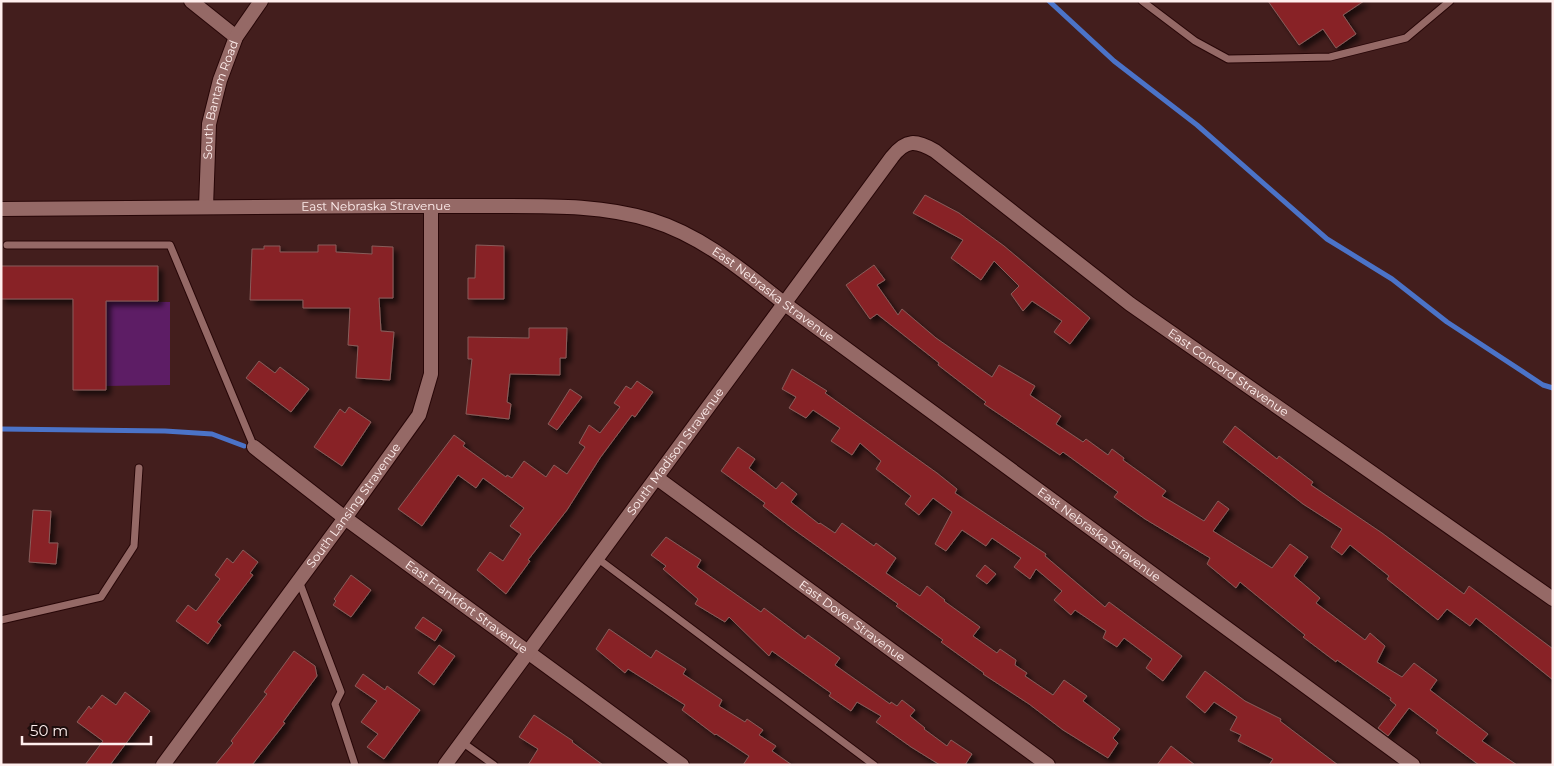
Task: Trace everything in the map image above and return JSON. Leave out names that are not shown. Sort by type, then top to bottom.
[{"type":"street","points":[[192,1],[236,37]]},
{"type":"street","name":"South Bantam Road","points":[[206,207],[209,124],[220,80],[236,37],[261,1]]},
{"type":"street","name":"South Madison Stravenue","points":[[445,765],[892,156],[897,150],[910,143]]},
{"type":"street","name":"East Concord Stravenue","points":[[910,143],[920,143],[935,151],[1130,304],[1553,599]]},
{"type":"street","name":"East Nebraska Stravenue","points":[[1,209],[431,206],[568,208],[612,212],[651,220],[690,236],[711,248],[1413,765]]},
{"type":"street","name":"South Lansing Stravenue","points":[[162,765],[346,518],[419,415],[431,374],[431,206]]},
{"type":"street","name":"East Frankfort Stravenue","points":[[254,447],[346,518],[682,765]]},
{"type":"street","name":"East Dover Stravenue","points":[[657,478],[1048,765]]},
{"type":"lane","points":[[1142,1],[1195,41],[1228,59],[1330,57],[1406,38],[1450,3],[1450,1]]},
{"type":"lane","points":[[7,245],[170,245],[254,447]]},
{"type":"lane","points":[[1,620],[101,597],[134,546],[139,468]]},
{"type":"lane","points":[[598,558],[874,765]]},
{"type":"lane","points":[[299,580],[341,692],[335,704],[355,765]]},
{"type":"lane","points":[[462,742],[494,765]]},
{"type":"shaded area","points":[[106,301],[170,302],[170,385],[106,386]]},
{"type":"building","points":[[1268,1],[1364,1],[1343,15],[1356,34],[1336,48],[1323,29],[1299,45]]},
{"type":"building","points":[[925,195],[959,213],[1004,246],[1090,318],[1070,344],[1054,332],[1062,321],[1032,301],[1023,311],[1011,294],[1019,286],[994,261],[981,280],[951,258],[963,240],[913,213]]},
{"type":"building","points":[[318,245],[336,245],[336,252],[372,254],[372,246],[393,247],[393,298],[379,298],[381,331],[394,332],[390,380],[356,378],[358,346],[348,345],[350,308],[303,308],[303,300],[250,300],[252,249],[264,249],[264,246],[280,246],[280,252],[318,252]]},
{"type":"building","points":[[476,245],[504,246],[504,299],[468,299],[468,278],[475,278]]},
{"type":"building","points":[[874,265],[885,280],[877,285],[898,315],[902,309],[936,338],[992,377],[999,365],[1035,386],[1030,395],[1061,416],[1056,424],[1083,442],[1086,439],[1108,455],[1112,449],[1124,458],[1123,460],[1166,491],[1162,496],[1204,521],[1218,501],[1229,509],[1213,531],[1272,568],[1290,544],[1308,557],[1294,576],[1320,598],[1316,603],[1365,640],[1370,633],[1385,646],[1377,662],[1402,677],[1414,663],[1437,680],[1430,690],[1488,734],[1482,741],[1517,765],[1479,765],[1436,733],[1438,730],[1409,708],[1388,736],[1378,728],[1396,705],[1390,700],[1391,698],[1337,660],[1336,662],[1303,637],[1305,635],[1240,582],[1236,588],[1207,564],[1210,558],[1145,519],[1114,497],[1118,492],[1063,452],[1060,455],[984,404],[986,402],[877,314],[870,319],[846,285]]},
{"type":"building","points":[[1,266],[158,266],[158,301],[106,301],[106,390],[73,390],[73,299],[1,299]]},
{"type":"building","points":[[529,328],[567,328],[566,358],[560,358],[560,375],[510,374],[507,402],[511,404],[509,419],[466,414],[472,359],[468,359],[468,337],[529,338]]},
{"type":"building","points":[[259,361],[275,373],[280,367],[309,389],[291,412],[246,378]]},
{"type":"building","points":[[792,369],[827,391],[825,393],[937,473],[957,489],[955,493],[1046,554],[1045,556],[1105,607],[1109,602],[1182,656],[1163,681],[1146,668],[1152,659],[1124,638],[1117,647],[1103,638],[1106,631],[1075,610],[1071,615],[1054,600],[1062,591],[1036,569],[1030,579],[1014,567],[1021,558],[992,538],[986,546],[962,530],[946,551],[935,544],[952,512],[933,498],[919,515],[905,504],[911,496],[876,469],[881,461],[860,443],[852,455],[831,441],[840,428],[813,410],[806,418],[789,408],[796,397],[782,389]]},
{"type":"building","points":[[637,381],[653,392],[635,417],[632,415],[600,458],[567,510],[528,560],[530,561],[506,594],[477,570],[490,552],[503,561],[521,534],[510,526],[524,508],[483,478],[476,488],[458,475],[422,526],[398,509],[454,435],[465,443],[463,446],[506,477],[507,475],[512,478],[524,461],[546,477],[554,465],[567,474],[585,447],[579,443],[589,425],[600,433],[620,407],[614,403],[626,386],[631,389]]},
{"type":"building","points":[[570,389],[582,397],[557,430],[548,424]]},
{"type":"building","points":[[349,407],[371,422],[342,466],[314,447],[340,409],[345,413]]},
{"type":"building","points":[[1235,426],[1277,459],[1279,456],[1313,482],[1311,485],[1382,533],[1464,594],[1469,586],[1553,649],[1553,680],[1476,618],[1470,626],[1447,609],[1438,620],[1387,579],[1389,576],[1350,545],[1342,555],[1331,547],[1342,529],[1303,504],[1223,442]]},
{"type":"building","points":[[738,447],[755,459],[749,468],[776,489],[782,482],[797,494],[791,502],[819,524],[835,533],[842,523],[874,546],[876,543],[896,558],[886,573],[920,596],[927,586],[980,627],[973,636],[997,653],[1000,649],[1016,660],[1015,665],[1027,673],[1025,676],[1053,695],[1064,680],[1087,696],[1083,701],[1120,729],[1113,738],[1118,743],[1108,758],[1063,730],[1029,704],[983,674],[941,642],[943,640],[896,606],[898,604],[793,529],[763,506],[765,503],[721,471]]},
{"type":"building","points":[[33,510],[51,511],[49,543],[58,543],[56,564],[29,562]]},
{"type":"building","points":[[666,537],[701,560],[697,567],[761,612],[764,608],[805,639],[808,635],[840,658],[835,665],[890,704],[891,702],[897,706],[902,700],[915,710],[910,716],[924,729],[947,746],[951,740],[972,754],[965,765],[940,765],[876,722],[881,716],[857,702],[851,711],[829,696],[831,693],[772,651],[769,656],[729,617],[725,622],[695,604],[698,599],[663,569],[666,566],[651,555]]},
{"type":"building","points":[[243,550],[258,562],[250,573],[253,575],[217,622],[221,625],[208,644],[176,621],[188,605],[196,611],[220,579],[215,575],[227,558],[233,563]]},
{"type":"building","points":[[985,565],[996,574],[987,584],[976,576]]},
{"type":"building","points":[[351,575],[371,590],[351,617],[333,605],[336,601],[334,599]]},
{"type":"building","points":[[423,617],[442,630],[435,641],[415,628]]},
{"type":"building","points":[[609,629],[651,658],[656,650],[686,669],[683,674],[722,700],[719,706],[745,722],[747,719],[763,730],[759,735],[776,746],[772,751],[792,765],[743,765],[749,756],[715,735],[682,710],[685,705],[628,669],[625,673],[596,649]]},
{"type":"building","points":[[439,645],[455,656],[434,685],[418,673]]},
{"type":"building","points":[[294,651],[315,666],[317,676],[283,722],[285,723],[252,765],[215,765],[233,743],[231,741],[267,694],[264,692]]},
{"type":"building","points":[[1205,671],[1245,701],[1281,719],[1280,721],[1338,765],[1269,765],[1273,759],[1238,741],[1241,735],[1230,730],[1237,717],[1214,702],[1205,713],[1186,697]]},
{"type":"building","points":[[363,674],[385,690],[387,686],[420,710],[384,759],[367,747],[378,734],[361,722],[377,701],[355,686]]},
{"type":"building","points":[[125,692],[150,711],[110,765],[85,765],[103,741],[77,722],[89,706],[91,709],[102,695],[116,705]]},
{"type":"building","points":[[534,715],[573,741],[603,765],[528,765],[538,749],[519,737]]},
{"type":"building","points":[[1171,746],[1195,765],[1157,765]]},
{"type":"waterway","points":[[1049,1],[1114,61],[1197,125],[1327,239],[1392,279],[1447,322],[1543,385],[1553,388]]},
{"type":"waterway","points":[[1,429],[165,431],[212,434],[244,446]]}]
